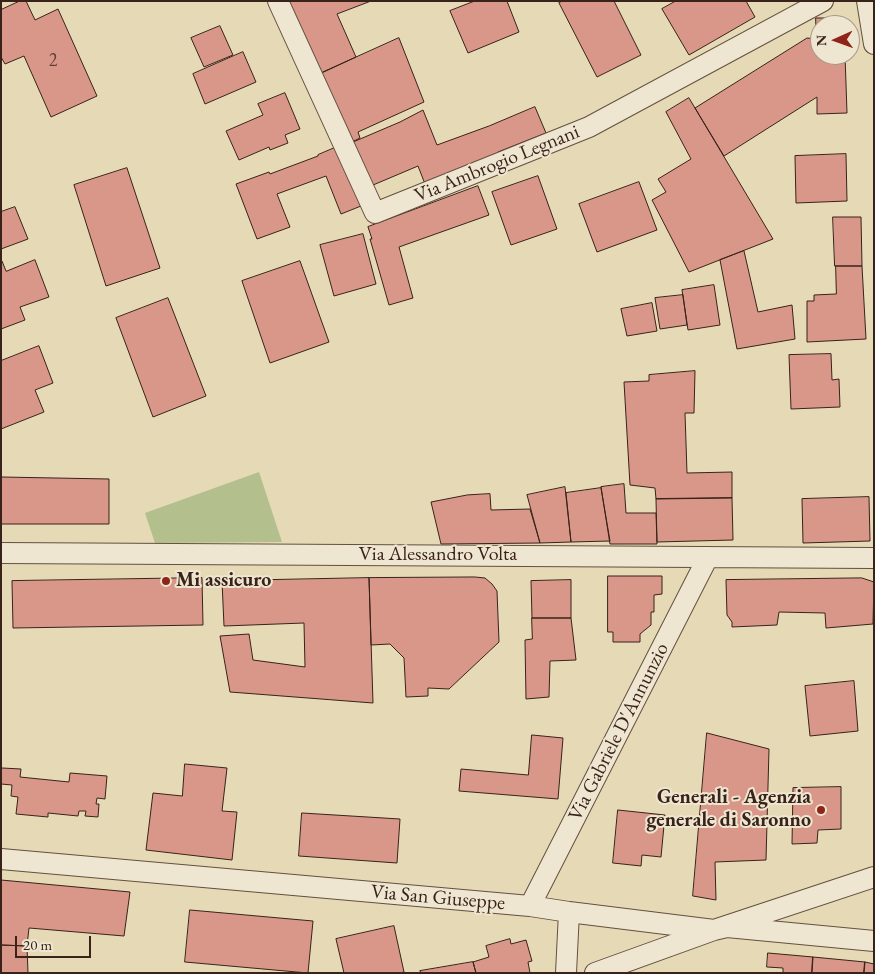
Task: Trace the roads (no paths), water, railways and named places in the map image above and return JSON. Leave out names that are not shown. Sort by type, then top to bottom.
[{"type":"street","name":"Via Ambrogio Legnani","points":[[278,1],[375,213],[589,127],[823,1]]},
{"type":"street","points":[[867,1],[874,44]]},
{"type":"street","name":"Via Alessandro Volta","points":[[1,553],[874,558]]},
{"type":"street","name":"Via Gabriele D'Annunzio","points":[[530,906],[708,557]]},
{"type":"street","name":"Via San Giuseppe","points":[[1,859],[530,906],[714,930],[727,927],[874,941]]},
{"type":"street","points":[[595,973],[714,930],[874,877]]},
{"type":"street","points":[[566,973],[569,912]]},
{"type":"place","name":"Mi assicuro","points":[[166,581]]},
{"type":"place","name":"Generali - Agenzia generale di Saronno","points":[[821,810]]}]
